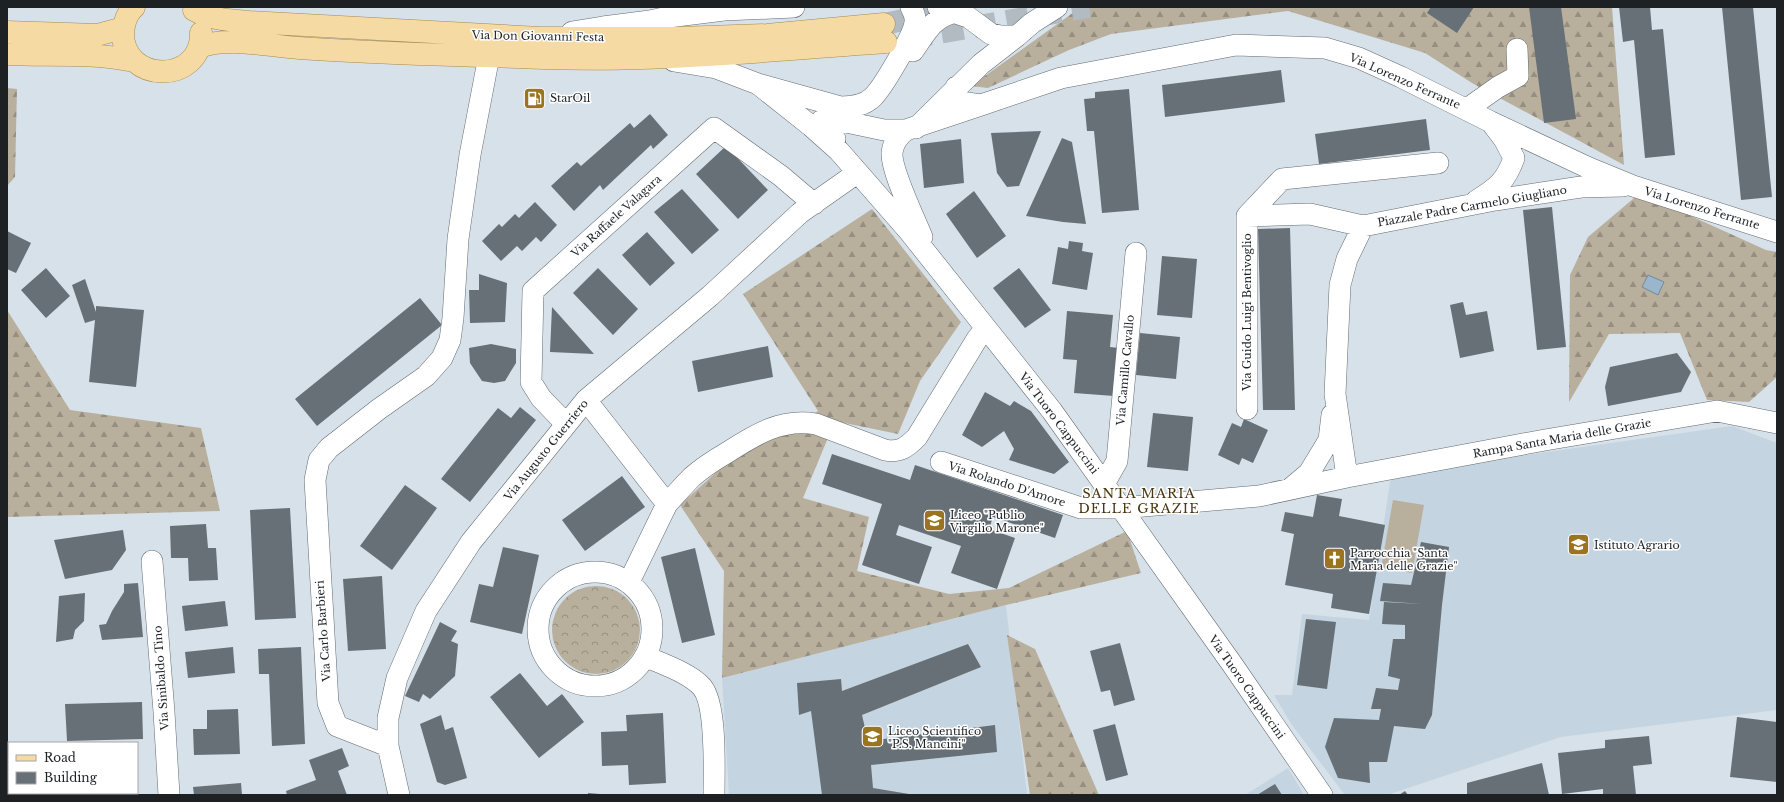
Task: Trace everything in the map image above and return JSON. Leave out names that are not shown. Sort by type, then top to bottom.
[{"type":"main road","points":[[134,7],[126,18],[124,28],[125,46],[134,61],[143,68],[153,72],[170,72],[186,65],[194,57],[199,47],[201,28],[192,9]]},
{"type":"main road","name":"Via Don Giovanni Festa","points":[[192,9],[207,17],[249,22],[540,38],[678,38],[885,33],[659,58],[614,60],[299,48],[233,43],[218,43],[199,47]]},
{"type":"main road","points":[[7,32],[97,35],[124,28]]},
{"type":"main road","points":[[7,54],[80,55],[115,57],[134,61]]},
{"type":"street","points":[[540,38],[675,16],[724,10],[794,7]]},
{"type":"street","points":[[659,58],[716,68],[758,84],[841,107],[855,107],[872,98],[887,76],[914,27],[915,15],[911,7]]},
{"type":"street","points":[[839,151],[834,137],[822,124],[822,120],[827,118],[884,130],[911,129],[981,64],[1032,23],[1057,7]]},
{"type":"street","points":[[857,125],[867,122],[879,111],[906,60],[930,26],[946,14],[947,10],[968,17],[991,34],[1001,36],[1017,36]]},
{"type":"street","points":[[981,27],[986,43],[985,54],[981,64]]},
{"type":"street","name":"Via Lorenzo Ferrante","points":[[956,87],[957,97],[959,100],[981,105],[1061,78],[1236,45],[1326,48],[1358,58],[1401,76],[1492,122],[1589,168],[1633,186],[1777,232]]},
{"type":"street","points":[[1467,109],[1498,87],[1518,76],[1517,49]]},
{"type":"street","name":"Via Carlo Barbieri","points":[[388,746],[337,726],[328,703],[315,480],[319,460],[329,448],[379,408],[426,376],[442,358],[450,340],[453,318],[458,240],[470,155],[489,56]]},
{"type":"street","name":"Via Tuoro Cappuccini","points":[[758,84],[811,126],[839,151],[931,258],[1052,411],[1322,795]]},
{"type":"street","points":[[931,258],[904,193],[892,159],[892,152],[899,135],[911,129],[981,105]]},
{"type":"street","points":[[1470,205],[1492,191],[1508,174],[1514,158],[1504,139],[1492,122]]},
{"type":"street","name":"Via Raffaele Valagara","points":[[566,424],[541,398],[531,382],[533,291],[714,128],[781,176],[814,204]]},
{"type":"street","points":[[1247,216],[1282,179],[1438,163]]},
{"type":"street","name":"Via Augusto Guerriero","points":[[399,795],[388,746],[388,718],[397,678],[426,611],[472,542],[586,400],[710,296],[800,213],[858,173]]},
{"type":"street","name":"Piazzale Padre Carmelo Giugliano","points":[[1288,491],[1309,473],[1329,440],[1335,394],[1340,285],[1347,259],[1363,226],[1470,205],[1581,187],[1633,186]]},
{"type":"street","points":[[1247,216],[1310,214],[1363,226]]},
{"type":"street","name":"Via Guido Luigi Bentivoglio","points":[[1246,409],[1247,216]]},
{"type":"street","name":"Via Camillo Cavallo","points":[[1104,484],[1117,461],[1136,253]]},
{"type":"street","points":[[628,582],[667,504],[693,476],[721,456],[769,428],[787,423],[804,422],[816,424],[885,450],[900,450],[908,446],[917,437],[986,328]]},
{"type":"street","name":"Piazzale Padre Carmelo Giugliano","points":[[1335,394],[1347,477]]},
{"type":"street","points":[[586,400],[667,504]]},
{"type":"street","name":"Rampa Santa Maria delle Grazie","points":[[1288,491],[1347,477],[1545,440],[1717,411],[1777,423]]},
{"type":"street","name":"Via Rolando D'Amore","points":[[941,462],[1081,508],[1121,508],[1259,496],[1288,491]]},
{"type":"street","name":"Via Sinibaldo Tino","points":[[152,561],[169,795]]},
{"type":"street","points":[[591,571],[610,573],[628,582],[643,598],[648,608],[652,624],[651,641],[645,656],[633,672],[616,682],[597,687],[577,684],[560,675],[546,660],[538,642],[537,622],[543,603],[555,587],[571,576],[591,571]]},
{"type":"street","points":[[645,656],[691,677],[703,687],[713,721],[714,795]]},
{"type":"shaded area","name":"Istituto Agrario","points":[[1732,426],[1777,443],[1777,710],[1561,737],[1387,795],[1345,795],[1292,725],[1274,695],[1292,695],[1302,614],[1369,620],[1391,476],[1475,462]]},
{"type":"shaded area","name":"Liceo Scientifico \"P.S. Mancini\"","points":[[1006,605],[1027,795],[729,795],[722,678]]},
{"type":"shaded area","points":[[1288,768],[1304,795],[1245,795]]},
{"type":"green space","points":[[1081,7],[1612,7],[1624,165],[1472,83],[1425,53],[1288,11],[1111,34],[1069,50],[988,88],[971,86]]},
{"type":"green space","points":[[7,88],[17,89],[15,177],[7,186]]},
{"type":"green space","points":[[1640,193],[1766,250],[1777,252],[1777,377],[1749,402],[1707,400],[1680,333],[1609,334],[1569,402],[1570,275],[1588,237]]},
{"type":"green space","points":[[872,209],[961,322],[920,381],[898,434],[835,421],[803,498],[869,517],[857,571],[949,594],[1009,588],[1127,531],[1141,573],[1006,605],[722,678],[724,571],[680,505],[733,457],[818,411],[743,294]]},
{"type":"green space","points":[[7,310],[70,410],[201,428],[220,511],[7,517]]},
{"type":"green space","points":[[1393,500],[1424,505],[1412,573],[1381,568]]},
{"type":"green space","points":[[596,586],[613,589],[621,593],[633,605],[637,613],[640,630],[637,647],[633,655],[621,667],[613,671],[596,674],[579,671],[571,667],[559,655],[555,647],[552,630],[555,613],[559,605],[571,593],[579,589]]},
{"type":"green space","points":[[1007,635],[1035,649],[1099,795],[1030,795]]},
{"type":"water","points":[[1648,275],[1664,282],[1658,295],[1642,287]]},
{"type":"building","points":[[1431,7],[1474,7],[1457,33],[1427,13]]},
{"type":"building","points":[[1529,7],[1561,7],[1576,119],[1544,123]]},
{"type":"building","points":[[1619,7],[1650,7],[1652,30],[1663,29],[1675,155],[1645,158],[1634,40],[1623,42]]},
{"type":"building","points":[[1722,7],[1753,7],[1772,197],[1741,200]]},
{"type":"building","points":[[1281,70],[1285,102],[1165,117],[1162,85]]},
{"type":"building","points":[[1129,89],[1139,210],[1102,213],[1094,131],[1087,131],[1084,99],[1095,98],[1095,92]]},
{"type":"building","points":[[650,114],[668,135],[653,149],[651,145],[603,190],[600,185],[574,211],[551,186],[577,162],[581,166],[630,123],[634,128]]},
{"type":"building","points":[[1426,119],[1430,150],[1319,164],[1315,134]]},
{"type":"building","points":[[1041,131],[1019,186],[1007,187],[997,173],[991,133]]},
{"type":"building","points":[[1062,138],[1072,142],[1086,224],[1026,216]]},
{"type":"building","points":[[961,139],[964,183],[924,188],[920,144]]},
{"type":"building","points":[[726,146],[768,190],[738,219],[696,174]]},
{"type":"building","points":[[682,189],[719,230],[692,254],[654,212]]},
{"type":"building","points":[[974,191],[1006,236],[977,258],[946,214]]},
{"type":"building","points":[[535,202],[557,225],[541,242],[536,237],[522,251],[517,246],[501,261],[482,241],[499,224],[502,227],[515,214],[519,218]]},
{"type":"building","points":[[1552,207],[1566,347],[1537,350],[1523,210]]},
{"type":"building","points":[[1290,228],[1295,410],[1263,410],[1258,229]]},
{"type":"building","points":[[7,231],[31,243],[16,273],[7,269]]},
{"type":"building","points":[[647,232],[675,263],[650,286],[622,255]]},
{"type":"building","points":[[1069,241],[1083,243],[1082,251],[1093,253],[1087,290],[1052,284],[1058,247],[1068,249]]},
{"type":"building","points":[[1162,256],[1197,259],[1192,318],[1157,315]]},
{"type":"building","points":[[46,268],[70,296],[46,318],[21,290]]},
{"type":"building","points":[[598,268],[638,309],[613,335],[573,293]]},
{"type":"building","points":[[1019,268],[1051,310],[1025,328],[993,288]]},
{"type":"building","points":[[479,274],[507,283],[505,322],[470,323],[469,290],[479,290]]},
{"type":"building","points":[[85,279],[96,312],[96,306],[144,310],[136,387],[89,382],[95,320],[85,323],[72,285]]},
{"type":"building","points":[[420,298],[442,325],[317,426],[295,399]]},
{"type":"building","points":[[1463,302],[1466,315],[1487,311],[1494,351],[1460,358],[1450,305]]},
{"type":"building","points":[[552,307],[594,354],[550,352]]},
{"type":"building","points":[[1067,311],[1113,315],[1110,347],[1119,348],[1114,396],[1074,393],[1077,360],[1063,359]]},
{"type":"building","points":[[1140,333],[1180,337],[1176,379],[1136,375]]},
{"type":"building","points":[[491,344],[516,349],[516,363],[505,381],[494,383],[482,381],[470,363],[469,348]]},
{"type":"building","points":[[768,346],[773,377],[698,392],[692,361]]},
{"type":"building","points":[[1677,353],[1691,372],[1681,392],[1608,406],[1605,387],[1610,367]]},
{"type":"building","points":[[985,392],[1010,406],[1014,401],[1031,411],[1069,462],[1054,474],[1009,460],[1014,449],[1004,431],[982,447],[962,435]]},
{"type":"building","points":[[520,407],[536,420],[470,502],[441,479],[498,408],[511,418]]},
{"type":"building","points":[[1153,413],[1193,417],[1188,471],[1147,467]]},
{"type":"building","points":[[1244,419],[1268,430],[1253,463],[1242,458],[1239,465],[1218,455],[1232,423],[1241,427]]},
{"type":"building","name":"Liceo \"Publio Virgilio Marone\"","points":[[832,454],[910,480],[915,465],[1063,515],[1055,538],[993,517],[989,529],[1015,538],[997,589],[951,573],[961,546],[899,525],[896,535],[932,547],[919,584],[862,565],[882,504],[822,484]]},
{"type":"building","points":[[622,476],[645,507],[585,551],[562,520]]},
{"type":"building","points":[[405,485],[437,508],[392,570],[360,546]]},
{"type":"building","name":"Parrocchia \"Santa Maria delle Grazie\"","points":[[1317,495],[1342,499],[1339,516],[1385,525],[1369,614],[1331,608],[1333,594],[1285,585],[1294,534],[1281,531],[1285,512],[1313,517]]},
{"type":"building","points":[[290,508],[296,618],[255,620],[250,510]]},
{"type":"building","points":[[206,524],[208,548],[216,548],[218,580],[189,581],[188,558],[171,558],[170,526]]},
{"type":"building","points":[[123,530],[126,550],[112,570],[65,579],[54,540]]},
{"type":"building","points":[[1421,542],[1449,547],[1432,715],[1425,729],[1394,726],[1387,762],[1369,762],[1370,783],[1338,778],[1325,747],[1334,718],[1379,720],[1381,709],[1371,709],[1376,688],[1398,690],[1400,679],[1388,676],[1393,639],[1405,639],[1405,625],[1382,624],[1384,602],[1422,604],[1380,601],[1383,583],[1411,585]]},
{"type":"building","points":[[503,547],[539,555],[522,634],[470,622],[479,584],[493,587]]},
{"type":"building","points":[[695,548],[715,635],[682,643],[661,557]]},
{"type":"building","points":[[382,576],[386,649],[348,651],[343,579]]},
{"type":"building","points":[[138,583],[143,637],[102,640],[99,625],[106,624],[124,592],[124,584]]},
{"type":"building","points":[[85,593],[84,621],[75,630],[73,639],[56,642],[59,596]]},
{"type":"building","points":[[225,601],[228,626],[185,631],[182,606]]},
{"type":"building","points":[[1306,619],[1336,622],[1327,689],[1297,685]]},
{"type":"building","points":[[440,622],[457,631],[451,641],[458,644],[455,676],[430,699],[423,694],[419,702],[405,696]]},
{"type":"building","points":[[1120,643],[1135,700],[1114,706],[1110,690],[1101,692],[1090,651]]},
{"type":"building","points":[[968,644],[981,667],[862,715],[868,741],[995,725],[997,752],[871,765],[873,788],[915,795],[822,795],[811,711],[799,715],[797,683],[841,679],[842,691]]},
{"type":"building","points":[[233,647],[235,673],[188,678],[185,652]]},
{"type":"building","points":[[301,647],[305,744],[272,746],[269,674],[259,674],[258,649]]},
{"type":"building","points":[[520,673],[547,706],[562,694],[584,722],[539,758],[490,697]]},
{"type":"building","points":[[142,702],[143,739],[67,741],[65,704]]},
{"type":"building","points":[[238,709],[240,754],[194,755],[193,729],[207,729],[207,710]]},
{"type":"building","points":[[663,713],[666,783],[629,785],[628,765],[602,766],[601,732],[627,731],[626,715]]},
{"type":"building","points":[[441,715],[445,730],[453,727],[467,778],[445,785],[437,782],[420,724]]},
{"type":"building","points":[[1737,717],[1777,722],[1777,782],[1730,777]]},
{"type":"building","points":[[1115,724],[1128,775],[1106,781],[1093,730]]},
{"type":"building","points":[[1649,736],[1652,764],[1633,766],[1636,795],[1603,795],[1603,789],[1562,794],[1558,753],[1605,748],[1605,740]]},
{"type":"building","points":[[342,748],[349,766],[338,771],[347,795],[287,795],[286,791],[316,780],[309,760]]},
{"type":"building","points":[[1542,763],[1549,795],[1467,795],[1467,783]]},
{"type":"building","points":[[7,777],[8,794],[33,795],[7,795]]},
{"type":"building","points":[[241,783],[242,795],[194,795],[193,787]]},
{"type":"building","points":[[1275,784],[1282,795],[1257,795]]},
{"type":"building","points":[[1405,791],[1408,795],[1399,795]]},
{"type":"building","points":[[588,793],[600,794],[600,795],[588,795]]},
{"type":"tunnel","points":[[909,38],[1089,7]]},
{"type":"tunnel","points":[[884,24],[956,9]]},
{"type":"place","name":"StarOil","points":[[534,98]]},
{"type":"place","name":"Liceo \"Publio Virgilio Marone\"","points":[[934,521]]},
{"type":"place","name":"Istituto Agrario","points":[[1579,545]]},
{"type":"place","name":"Parrocchia \"Santa Maria delle Grazie\"","points":[[1334,559]]},
{"type":"place","name":"Liceo Scientifico \"P.S. Mancini\"","points":[[873,737]]},
{"type":"district","name":"SANTA MARIA DELLE GRAZIE","points":[[1139,500]]}]
